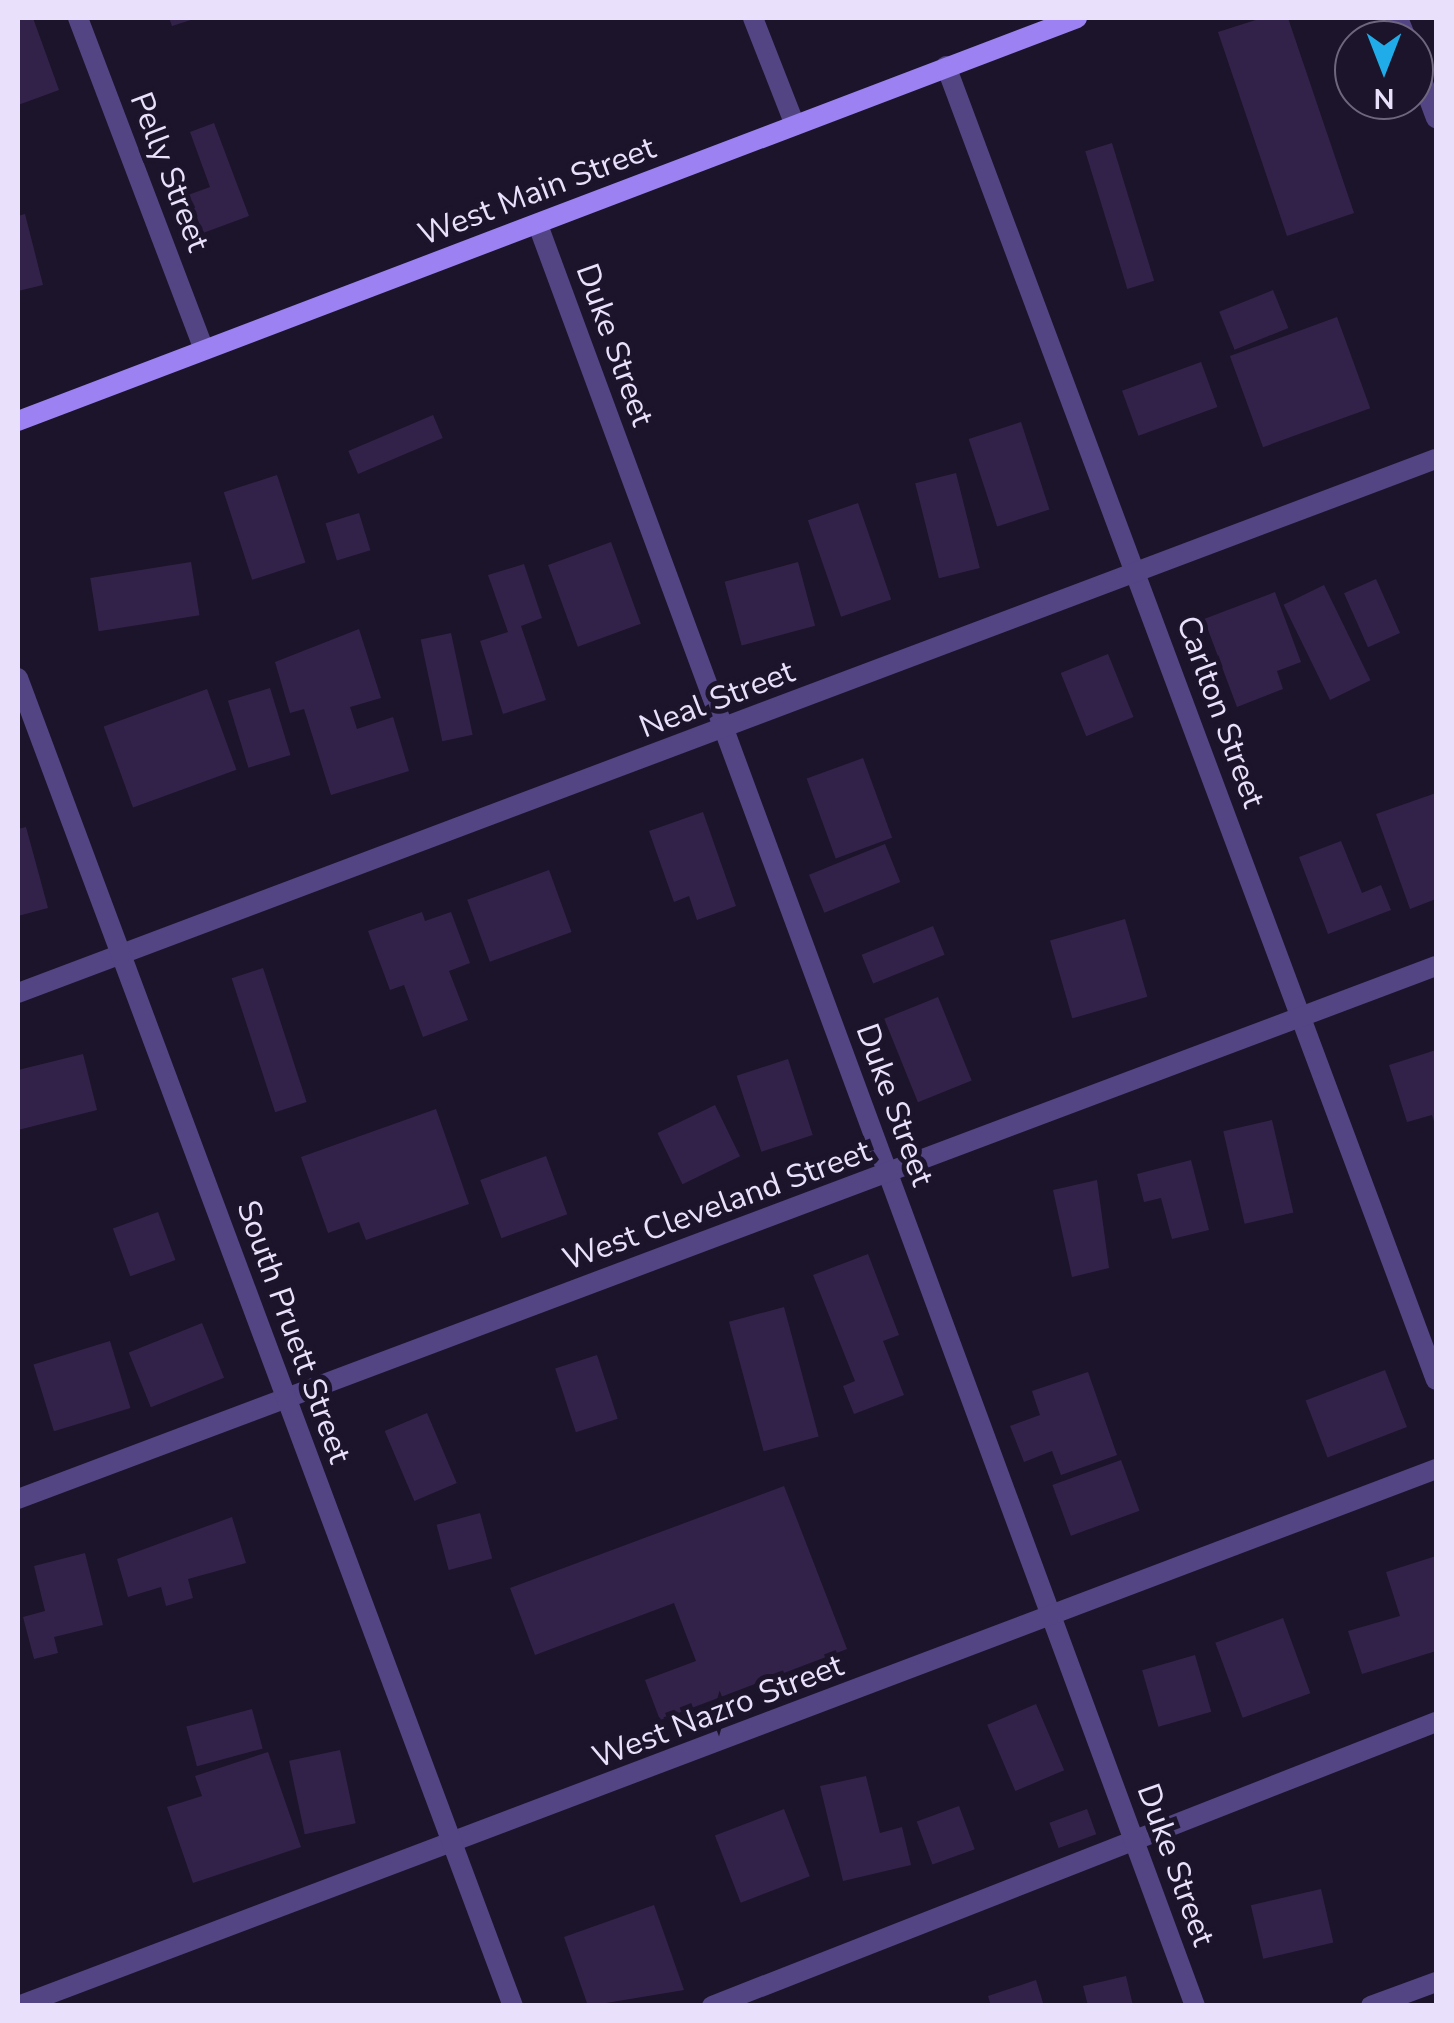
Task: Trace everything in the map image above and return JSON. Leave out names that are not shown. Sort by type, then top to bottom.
[{"type":"main road","name":"West Main Street","points":[[18,421],[203,347],[538,225],[1077,18]]},
{"type":"street","name":"Pelly Street","points":[[78,18],[203,347]]},
{"type":"street","points":[[753,18],[795,125]]},
{"type":"street","name":"Carlton Street","points":[[946,66],[1436,1380]]},
{"type":"street","name":"Duke Street","points":[[538,225],[1194,2006]]},
{"type":"street","name":"Neal Street","points":[[18,993],[1436,459]]},
{"type":"street","name":"South Pruett Street","points":[[18,678],[513,2006]]},
{"type":"street","name":"West Cleveland Street","points":[[18,1499],[1436,966]]},
{"type":"street","name":"West Nazro Street","points":[[18,2006],[454,1846],[1436,1469]]},
{"type":"street","points":[[712,2006],[1134,1844],[1436,1722]]},
{"type":"street","points":[[1371,2006],[1436,1982]]},
{"type":"building","points":[[18,18],[33,18],[59,90],[18,105]]},
{"type":"building","points":[[169,18],[197,18],[172,26]]},
{"type":"building","points":[[1262,18],[1288,18],[1354,213],[1287,236],[1218,32]]},
{"type":"building","points":[[214,123],[249,216],[203,233],[188,195],[210,187],[190,132]]},
{"type":"building","points":[[1112,143],[1154,281],[1127,289],[1085,151]]},
{"type":"building","points":[[25,214],[43,285],[18,291],[18,216]]},
{"type":"building","points":[[1273,290],[1288,328],[1235,350],[1219,312]]},
{"type":"building","points":[[1337,317],[1370,408],[1263,447],[1230,356]]},
{"type":"building","points":[[1201,362],[1217,407],[1138,436],[1122,391]]},
{"type":"building","points":[[433,415],[443,438],[358,474],[348,451]]},
{"type":"building","points":[[1021,422],[1049,509],[997,526],[969,439]]},
{"type":"building","points":[[956,473],[980,568],[939,578],[915,483]]},
{"type":"building","points":[[277,475],[305,562],[252,580],[224,492]]},
{"type":"building","points":[[858,503],[891,599],[841,617],[808,520]]},
{"type":"building","points":[[359,513],[370,550],[337,561],[326,523]]},
{"type":"building","points":[[611,542],[641,624],[578,647],[548,565]]},
{"type":"building","points":[[191,562],[199,615],[99,631],[90,578]]},
{"type":"building","points":[[798,562],[815,626],[742,645],[725,582]]},
{"type":"building","points":[[524,564],[542,618],[521,626],[546,700],[503,714],[480,641],[508,632],[488,575]]},
{"type":"building","points":[[1376,579],[1400,633],[1368,647],[1344,593]]},
{"type":"building","points":[[1324,585],[1370,680],[1330,700],[1284,605]]},
{"type":"building","points":[[1275,592],[1301,662],[1277,671],[1283,689],[1237,707],[1204,619]]},
{"type":"building","points":[[359,629],[381,698],[350,707],[357,729],[393,717],[409,771],[331,795],[304,709],[290,713],[275,662]]},
{"type":"building","points":[[451,633],[473,735],[442,741],[421,639]]},
{"type":"building","points":[[1108,654],[1133,717],[1086,736],[1061,673]]},
{"type":"building","points":[[270,688],[290,755],[248,768],[228,701]]},
{"type":"building","points":[[207,689],[236,770],[133,807],[104,727]]},
{"type":"building","points":[[863,758],[892,838],[836,858],[807,779]]},
{"type":"building","points":[[1436,793],[1436,899],[1410,909],[1376,814]]},
{"type":"building","points":[[703,812],[736,906],[697,920],[689,896],[674,902],[649,831]]},
{"type":"building","points":[[26,827],[48,908],[18,916],[18,829]]},
{"type":"building","points":[[1341,841],[1362,893],[1381,885],[1391,910],[1328,934],[1299,857]]},
{"type":"building","points":[[885,844],[900,882],[824,913],[809,875]]},
{"type":"building","points":[[549,870],[572,932],[490,962],[467,900]]},
{"type":"building","points":[[422,912],[425,921],[451,912],[470,963],[449,971],[468,1020],[423,1037],[404,985],[390,990],[368,931]]},
{"type":"building","points":[[1125,919],[1147,997],[1072,1018],[1050,940]]},
{"type":"building","points":[[933,926],[945,955],[873,984],[862,955]]},
{"type":"building","points":[[263,968],[307,1102],[275,1112],[232,978]]},
{"type":"building","points":[[938,997],[972,1080],[918,1102],[884,1019]]},
{"type":"building","points":[[1436,1050],[1436,1128],[1432,1115],[1407,1122],[1389,1065]]},
{"type":"building","points":[[83,1054],[97,1110],[18,1130],[18,1070]]},
{"type":"building","points":[[788,1059],[813,1135],[761,1152],[737,1076]]},
{"type":"building","points":[[715,1105],[740,1156],[682,1184],[657,1133]]},
{"type":"building","points":[[436,1109],[469,1204],[366,1240],[359,1222],[328,1233],[301,1157]]},
{"type":"building","points":[[1272,1120],[1293,1213],[1245,1224],[1223,1131]]},
{"type":"building","points":[[546,1156],[567,1214],[501,1238],[480,1180]]},
{"type":"building","points":[[1191,1160],[1209,1230],[1172,1239],[1161,1198],[1144,1202],[1137,1174]]},
{"type":"building","points":[[1097,1180],[1109,1268],[1072,1277],[1053,1190]]},
{"type":"building","points":[[158,1212],[175,1260],[130,1276],[113,1228]]},
{"type":"building","points":[[868,1254],[899,1335],[883,1341],[904,1395],[854,1414],[843,1386],[855,1381],[813,1275]]},
{"type":"building","points":[[784,1307],[819,1436],[764,1451],[729,1322]]},
{"type":"building","points":[[202,1323],[224,1378],[151,1407],[129,1353]]},
{"type":"building","points":[[110,1341],[130,1408],[54,1431],[33,1364]]},
{"type":"building","points":[[597,1355],[618,1419],[576,1432],[555,1369]]},
{"type":"building","points":[[1385,1370],[1407,1427],[1328,1457],[1306,1400]]},
{"type":"building","points":[[1088,1372],[1117,1455],[1061,1475],[1052,1451],[1024,1462],[1010,1426],[1040,1415],[1032,1391]]},
{"type":"building","points":[[427,1413],[457,1483],[414,1501],[385,1431]]},
{"type":"building","points":[[1121,1460],[1139,1511],[1071,1536],[1052,1485]]},
{"type":"building","points":[[784,1486],[847,1649],[660,1720],[645,1680],[696,1661],[674,1603],[535,1655],[510,1588]]},
{"type":"building","points":[[480,1513],[492,1558],[449,1570],[437,1525]]},
{"type":"building","points":[[232,1517],[246,1563],[188,1579],[193,1598],[166,1606],[161,1587],[128,1597],[117,1559]]},
{"type":"building","points":[[85,1553],[103,1625],[54,1637],[58,1653],[34,1659],[23,1617],[45,1611],[34,1566]]},
{"type":"building","points":[[1436,1556],[1436,1651],[1362,1674],[1348,1631],[1400,1616],[1386,1572]]},
{"type":"building","points":[[1283,1618],[1310,1693],[1243,1718],[1215,1643]]},
{"type":"building","points":[[1195,1655],[1211,1712],[1158,1727],[1142,1670]]},
{"type":"building","points":[[1036,1704],[1064,1770],[1015,1791],[987,1725]]},
{"type":"building","points":[[252,1709],[263,1749],[197,1766],[186,1727]]},
{"type":"building","points":[[340,1750],[356,1823],[305,1834],[289,1761]]},
{"type":"building","points":[[268,1752],[301,1847],[193,1883],[167,1807],[202,1796],[195,1776]]},
{"type":"building","points":[[866,1776],[880,1833],[902,1827],[911,1865],[843,1881],[820,1786]]},
{"type":"building","points":[[959,1806],[975,1849],[932,1865],[917,1821]]},
{"type":"building","points":[[784,1809],[810,1876],[741,1903],[715,1836]]},
{"type":"building","points":[[1087,1809],[1096,1834],[1059,1848],[1049,1823]]},
{"type":"building","points":[[1321,1889],[1333,1943],[1263,1959],[1251,1905]]},
{"type":"building","points":[[654,1905],[684,1990],[588,2006],[564,1937]]},
{"type":"building","points":[[1126,1976],[1133,2006],[1088,2006],[1083,1986]]},
{"type":"building","points":[[1036,1980],[1044,2006],[991,2006],[988,1996]]}]
